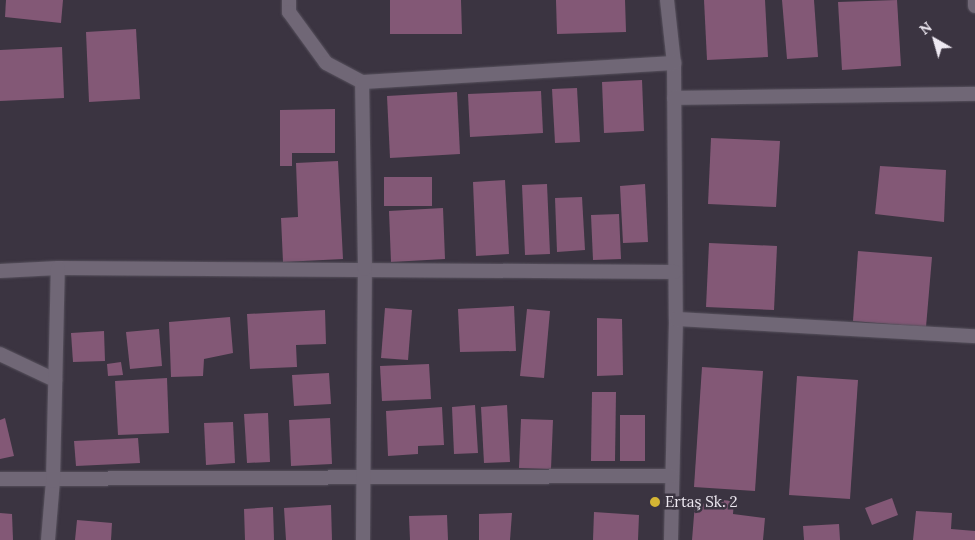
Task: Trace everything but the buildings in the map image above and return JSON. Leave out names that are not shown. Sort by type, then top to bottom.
[{"type":"street","points":[[289,0],[290,12],[326,62],[362,82],[674,63]]},
{"type":"street","points":[[667,0],[674,63],[676,319],[671,540]]},
{"type":"street","points":[[975,0],[975,6]]},
{"type":"street","points":[[362,82],[365,269],[365,476],[362,540]]},
{"type":"street","points":[[674,98],[975,94]]},
{"type":"street","points":[[0,271],[58,268],[675,272]]},
{"type":"street","points":[[48,540],[53,481],[58,268]]},
{"type":"street","points":[[676,319],[975,336]]},
{"type":"street","points":[[0,354],[55,380]]},
{"type":"street","points":[[0,478],[53,481],[365,476],[672,476]]},
{"type":"place","name":"Ertaş Sk. 2","points":[[655,502]]}]
